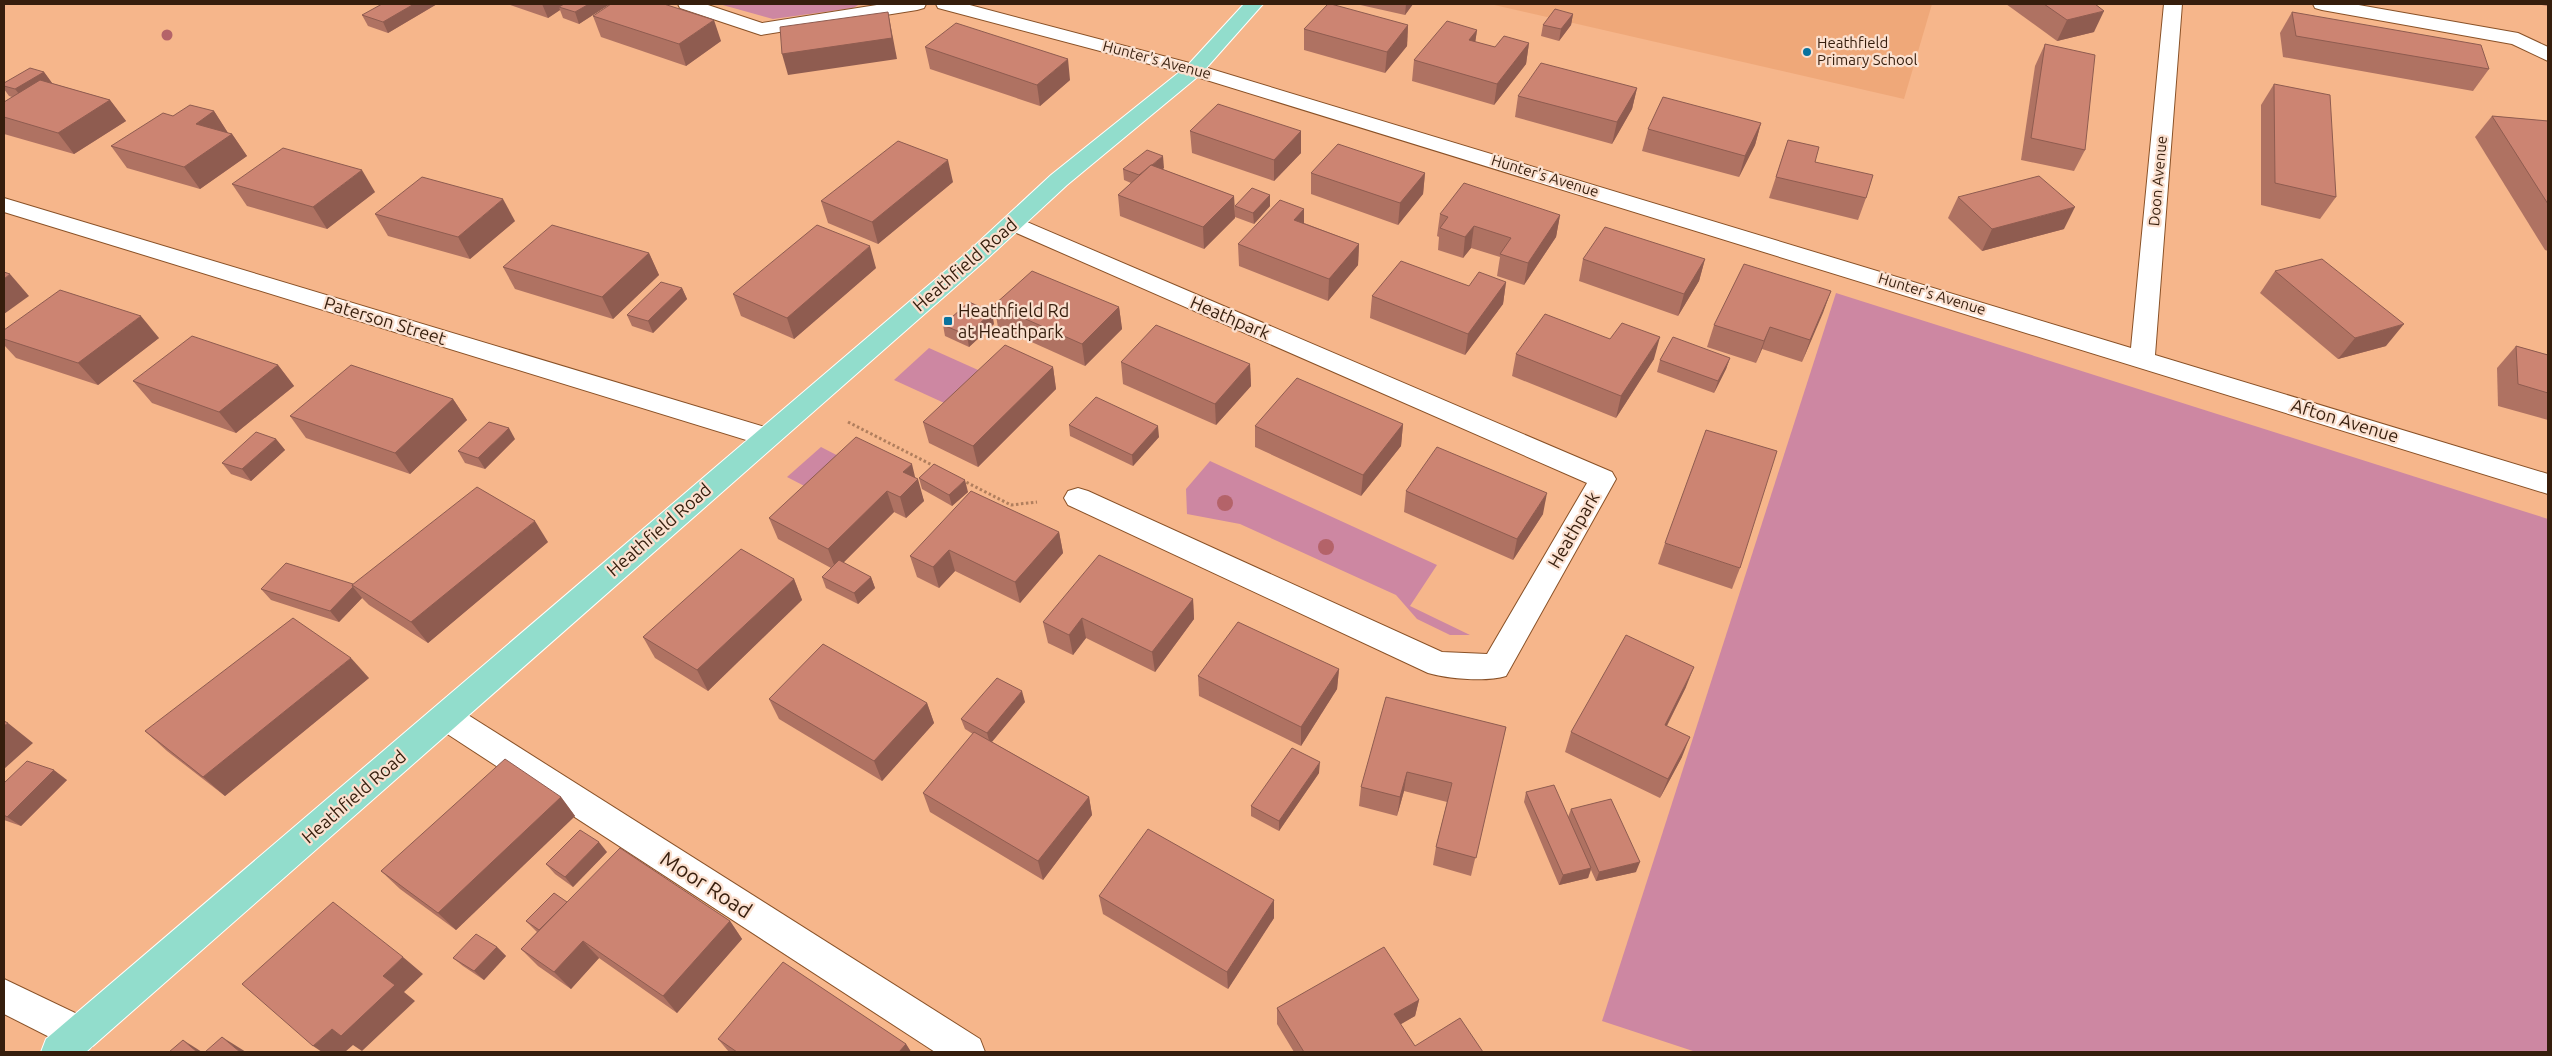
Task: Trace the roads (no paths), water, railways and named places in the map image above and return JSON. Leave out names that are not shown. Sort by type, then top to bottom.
[{"type":"main road","name":"Heathfield Road","points":[[69,1043],[1013,223],[1059,180],[1194,70],[1254,4]]},
{"type":"street","points":[[687,4],[761,29],[916,4]]},
{"type":"street","name":"Hunter's Avenue","points":[[945,4],[1194,70],[2142,358]]},
{"type":"street","name":"Doon Avenue","points":[[2142,358],[2174,4]]},
{"type":"street","points":[[2322,4],[2518,39],[2548,55]]},
{"type":"street","name":"Paterson Street","points":[[4,205],[766,437]]},
{"type":"street","name":"Heathpark","points":[[1013,223],[1603,479],[1495,667],[1439,664],[1078,498]]},
{"type":"street","name":"Afton Avenue","points":[[2142,358],[2548,484]]},
{"type":"street","name":"Moor Road","points":[[446,717],[967,1052]]},
{"type":"street","points":[[4,996],[69,1043]]},
{"type":"place","name":"Heathfield Primary School","points":[[1807,52]]},
{"type":"place","name":"Heathfield Rd at Heathpark","points":[[948,321]]}]
